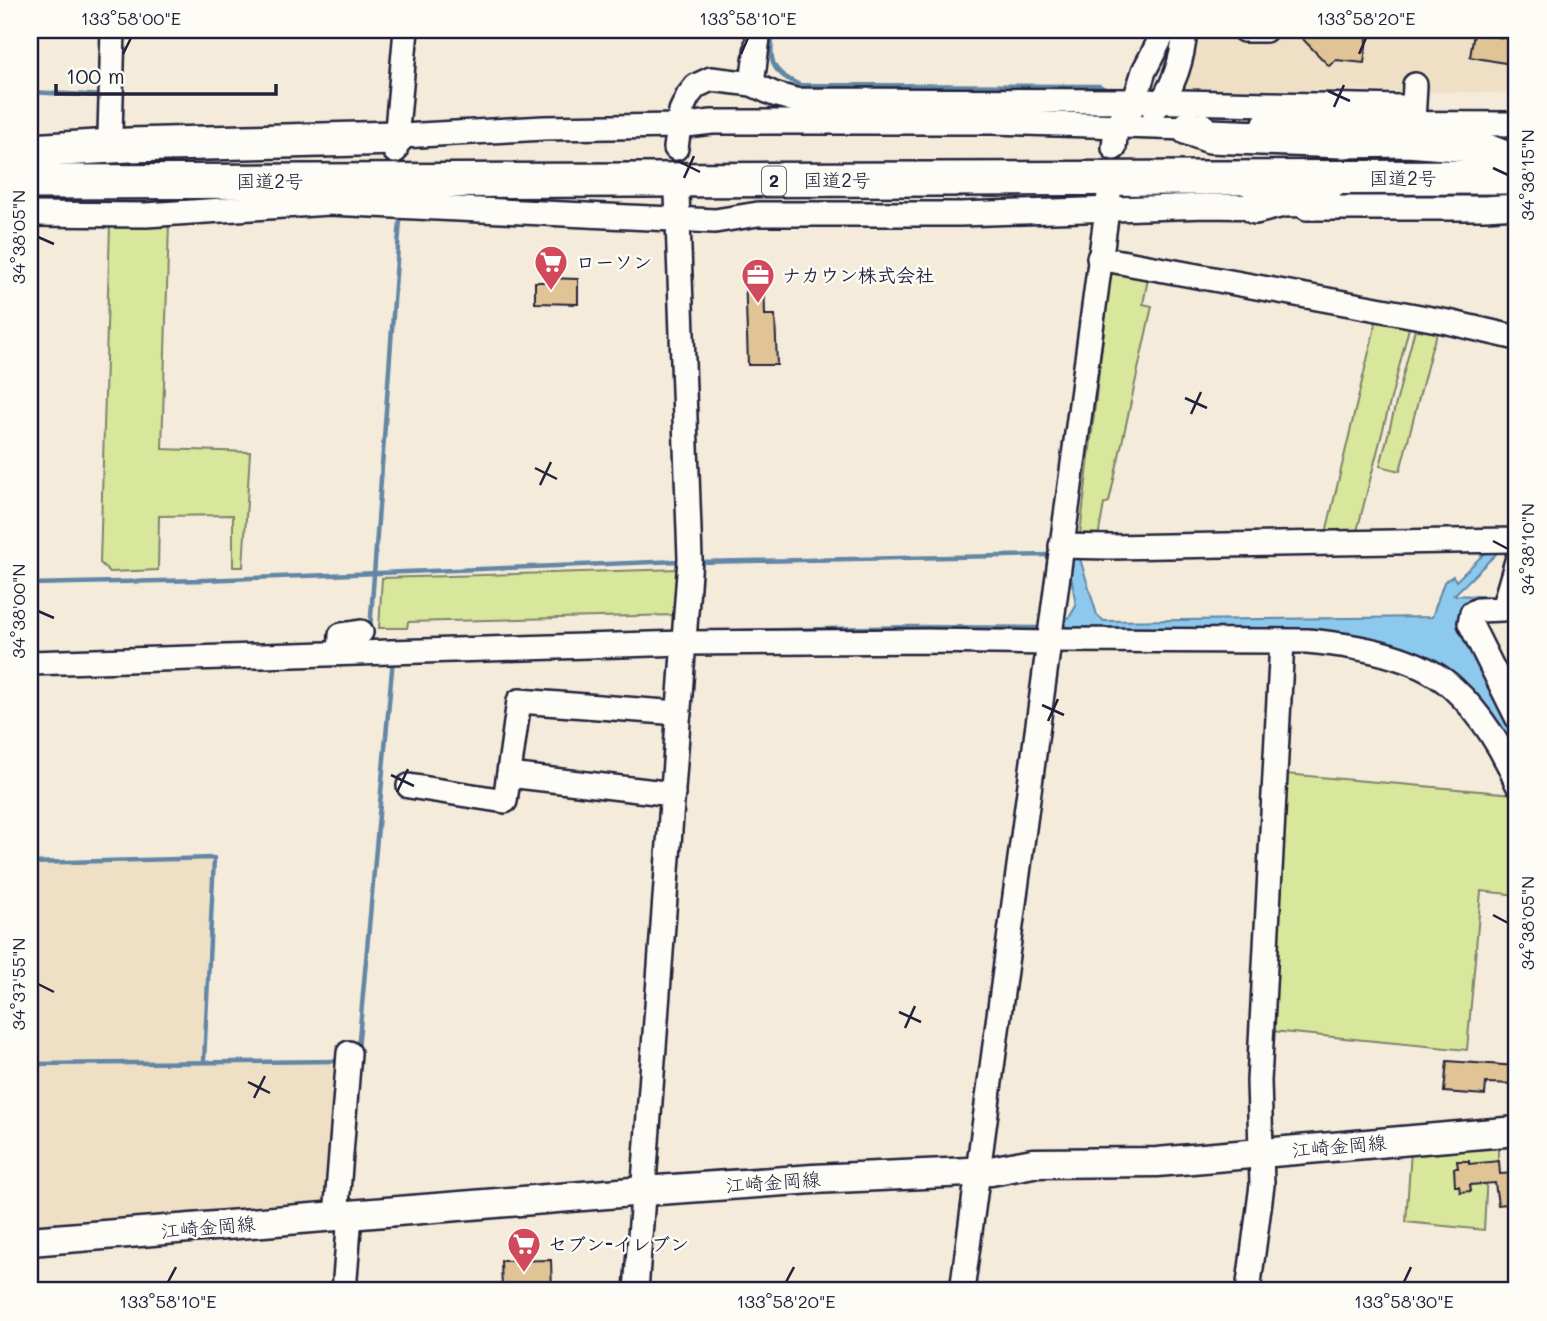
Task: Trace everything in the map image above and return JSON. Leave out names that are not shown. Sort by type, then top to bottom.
[{"type":"highway","points":[[1173,104],[1210,136],[1471,145],[1514,169]]},
{"type":"highway","points":[[30,151],[129,145],[396,145]]},
{"type":"highway","name":"国道2号","points":[[30,163],[1514,169]]},
{"type":"highway","points":[[1255,207],[1283,200],[1460,197],[1514,169]]},
{"type":"highway","name":"国道2号","points":[[30,182],[1514,169]]},
{"type":"highway","points":[[30,201],[237,201],[283,205]]},
{"type":"main road","name":"江崎金岡線","points":[[30,1241],[644,1191],[984,1171],[1033,1163],[1157,1162],[1517,1130]]},
{"type":"street","points":[[110,133],[113,30]]},
{"type":"street","points":[[396,145],[406,30]]},
{"type":"street","points":[[752,84],[759,30]]},
{"type":"street","points":[[1115,137],[1136,101],[1143,71],[1165,30]]},
{"type":"street","points":[[30,137],[157,130],[252,130],[396,145],[544,128],[677,137],[712,122],[992,122],[1115,137],[1173,104],[1185,30]]},
{"type":"street","points":[[1244,30],[1265,30]]},
{"type":"street","points":[[677,137],[681,111],[688,96],[696,86],[711,79],[752,84],[796,100],[1136,101],[1173,104],[1228,123],[1414,105],[1517,108]]},
{"type":"street","points":[[1115,137],[1149,114],[1173,104]]},
{"type":"street","points":[[1414,105],[1517,124]]},
{"type":"street","points":[[636,1291],[690,559],[677,193]]},
{"type":"street","points":[[30,214],[146,215],[392,199],[715,221],[758,214],[960,214],[1108,201],[1255,207],[1517,206]]},
{"type":"street","points":[[962,1291],[984,1171],[1053,637],[1068,546],[1104,259],[1108,201]]},
{"type":"street","points":[[1104,259],[1448,322],[1517,338]]},
{"type":"street","points":[[1068,546],[1517,538]]},
{"type":"street","points":[[1517,561],[1503,609],[1478,610],[1472,613],[1470,623],[1517,717]]},
{"type":"street","points":[[30,663],[346,643],[394,653],[685,631],[927,640],[1053,637],[1307,641],[1347,646],[1399,659],[1431,672],[1453,687],[1476,713],[1500,748],[1517,783]]},
{"type":"street","points":[[1248,1291],[1262,1185],[1259,1068],[1282,641]]},
{"type":"street","points":[[409,786],[505,802],[519,701],[678,713]]},
{"type":"street","points":[[509,775],[673,794]]},
{"type":"street","points":[[344,1291],[343,1216],[349,1053]]},
{"type":"shaded area","points":[[1190,30],[1517,30],[1517,93],[1181,88]]},
{"type":"shaded area","points":[[211,860],[201,1063],[345,1063],[326,1210],[30,1233],[30,865]]},
{"type":"green space","points":[[169,223],[162,449],[250,452],[243,567],[233,567],[233,515],[159,516],[158,570],[110,572],[100,563],[110,225]]},
{"type":"green space","points":[[1111,270],[1149,274],[1143,304],[1152,306],[1109,502],[1104,504],[1097,543],[1079,542]]},
{"type":"green space","points":[[1378,314],[1411,320],[1355,539],[1325,537]]},
{"type":"green space","points":[[1417,321],[1440,327],[1432,347],[1400,471],[1380,466]]},
{"type":"green space","points":[[680,569],[676,615],[408,622],[407,628],[379,628],[382,578]]},
{"type":"green space","points":[[1285,774],[1514,794],[1517,802],[1517,895],[1481,891],[1467,1050],[1272,1031]]},
{"type":"green space","points":[[1498,1144],[1498,1172],[1487,1173],[1484,1230],[1406,1222],[1411,1151]]},
{"type":"water","points":[[1493,545],[1517,548],[1515,554],[1498,552],[1454,595],[1502,597],[1471,606],[1501,701],[1517,730],[1517,771],[1477,703],[1399,655],[1064,638],[1058,620],[1064,621],[1076,606],[1067,552],[1078,552],[1097,615],[1104,621],[1432,617],[1444,582],[1453,576],[1456,581]]},
{"type":"building","points":[[1294,30],[1368,30],[1364,63],[1336,60],[1329,66]]},
{"type":"building","points":[[1474,33],[1517,40],[1517,65],[1470,57]]},
{"type":"building","points":[[745,273],[764,273],[765,315],[775,315],[777,365],[748,365]]},
{"type":"building","points":[[546,278],[578,279],[578,304],[535,303],[535,282],[546,282]]},
{"type":"building","points":[[1447,1061],[1517,1066],[1517,1084],[1486,1083],[1485,1095],[1444,1092]]},
{"type":"building","points":[[1457,1161],[1469,1161],[1469,1164],[1499,1161],[1500,1174],[1517,1173],[1517,1203],[1498,1205],[1495,1183],[1470,1185],[1471,1191],[1460,1192],[1459,1186],[1455,1186],[1454,1168],[1458,1168]]},
{"type":"building","points":[[551,1260],[552,1290],[502,1290],[501,1261]]},
{"type":"waterway","points":[[773,30],[771,50],[774,64],[783,75],[800,85],[1099,86],[1107,90]]},
{"type":"waterway","points":[[30,92],[105,96]]},
{"type":"waterway","points":[[370,630],[400,219]]},
{"type":"waterway","points":[[697,562],[1052,555]]},
{"type":"waterway","points":[[30,584],[204,580],[680,561]]},
{"type":"waterway","points":[[741,631],[913,627],[1043,628]]},
{"type":"waterway","points":[[358,1050],[393,658]]},
{"type":"waterway","points":[[30,863],[214,858],[204,1061]]},
{"type":"waterway","points":[[30,1064],[340,1061]]},
{"type":"place","name":"ローソン","points":[[551,292]]},
{"type":"place","name":"ナカウン株式会社","points":[[758,305]]},
{"type":"place","name":"セブン-イレブン","points":[[524,1274]]}]
